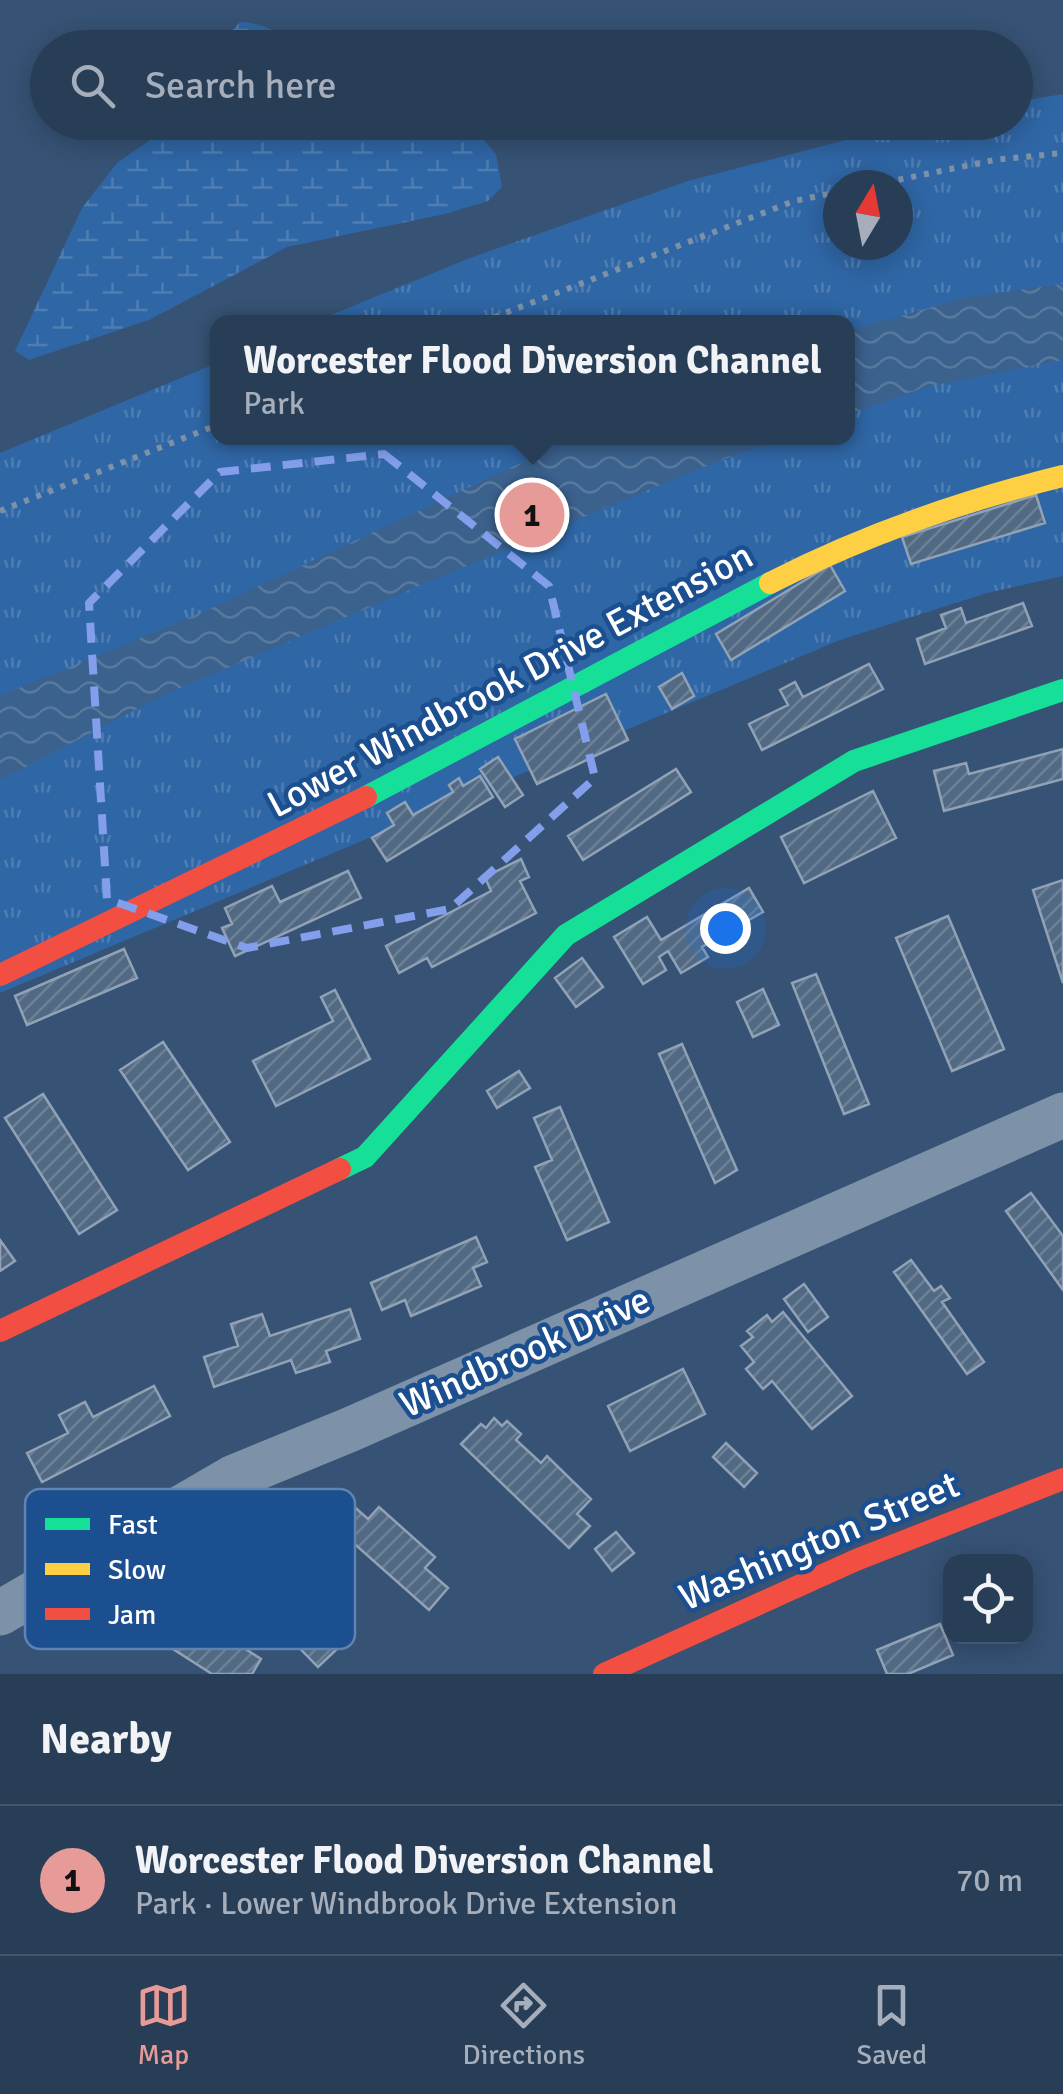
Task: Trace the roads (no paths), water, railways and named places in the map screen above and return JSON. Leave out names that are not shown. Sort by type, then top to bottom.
[{"type":"street","name":"Lower Windbrook Drive Extension","points":[[0,975],[241,862],[536,709],[797,567],[932,511],[1063,476]]},
{"type":"street","points":[[0,1330],[365,1156],[566,935],[854,761],[1063,690]]},
{"type":"street","name":"Windbrook Drive","points":[[213,1489],[1063,1115]]},
{"type":"street","name":"Washington Street","points":[[604,1674],[873,1553],[1063,1479]]},
{"type":"street","name":"Windbrook Drive","points":[[0,1613],[25,1598]]},
{"type":"water","points":[[1063,284],[1063,360],[925,387],[855,412],[855,329],[968,297]]},
{"type":"water","points":[[559,445],[764,445],[168,693],[0,780],[0,696],[210,609]]},
{"type":"place","name":"Worcester Flood Diversion Channel","points":[[532,515]]}]
